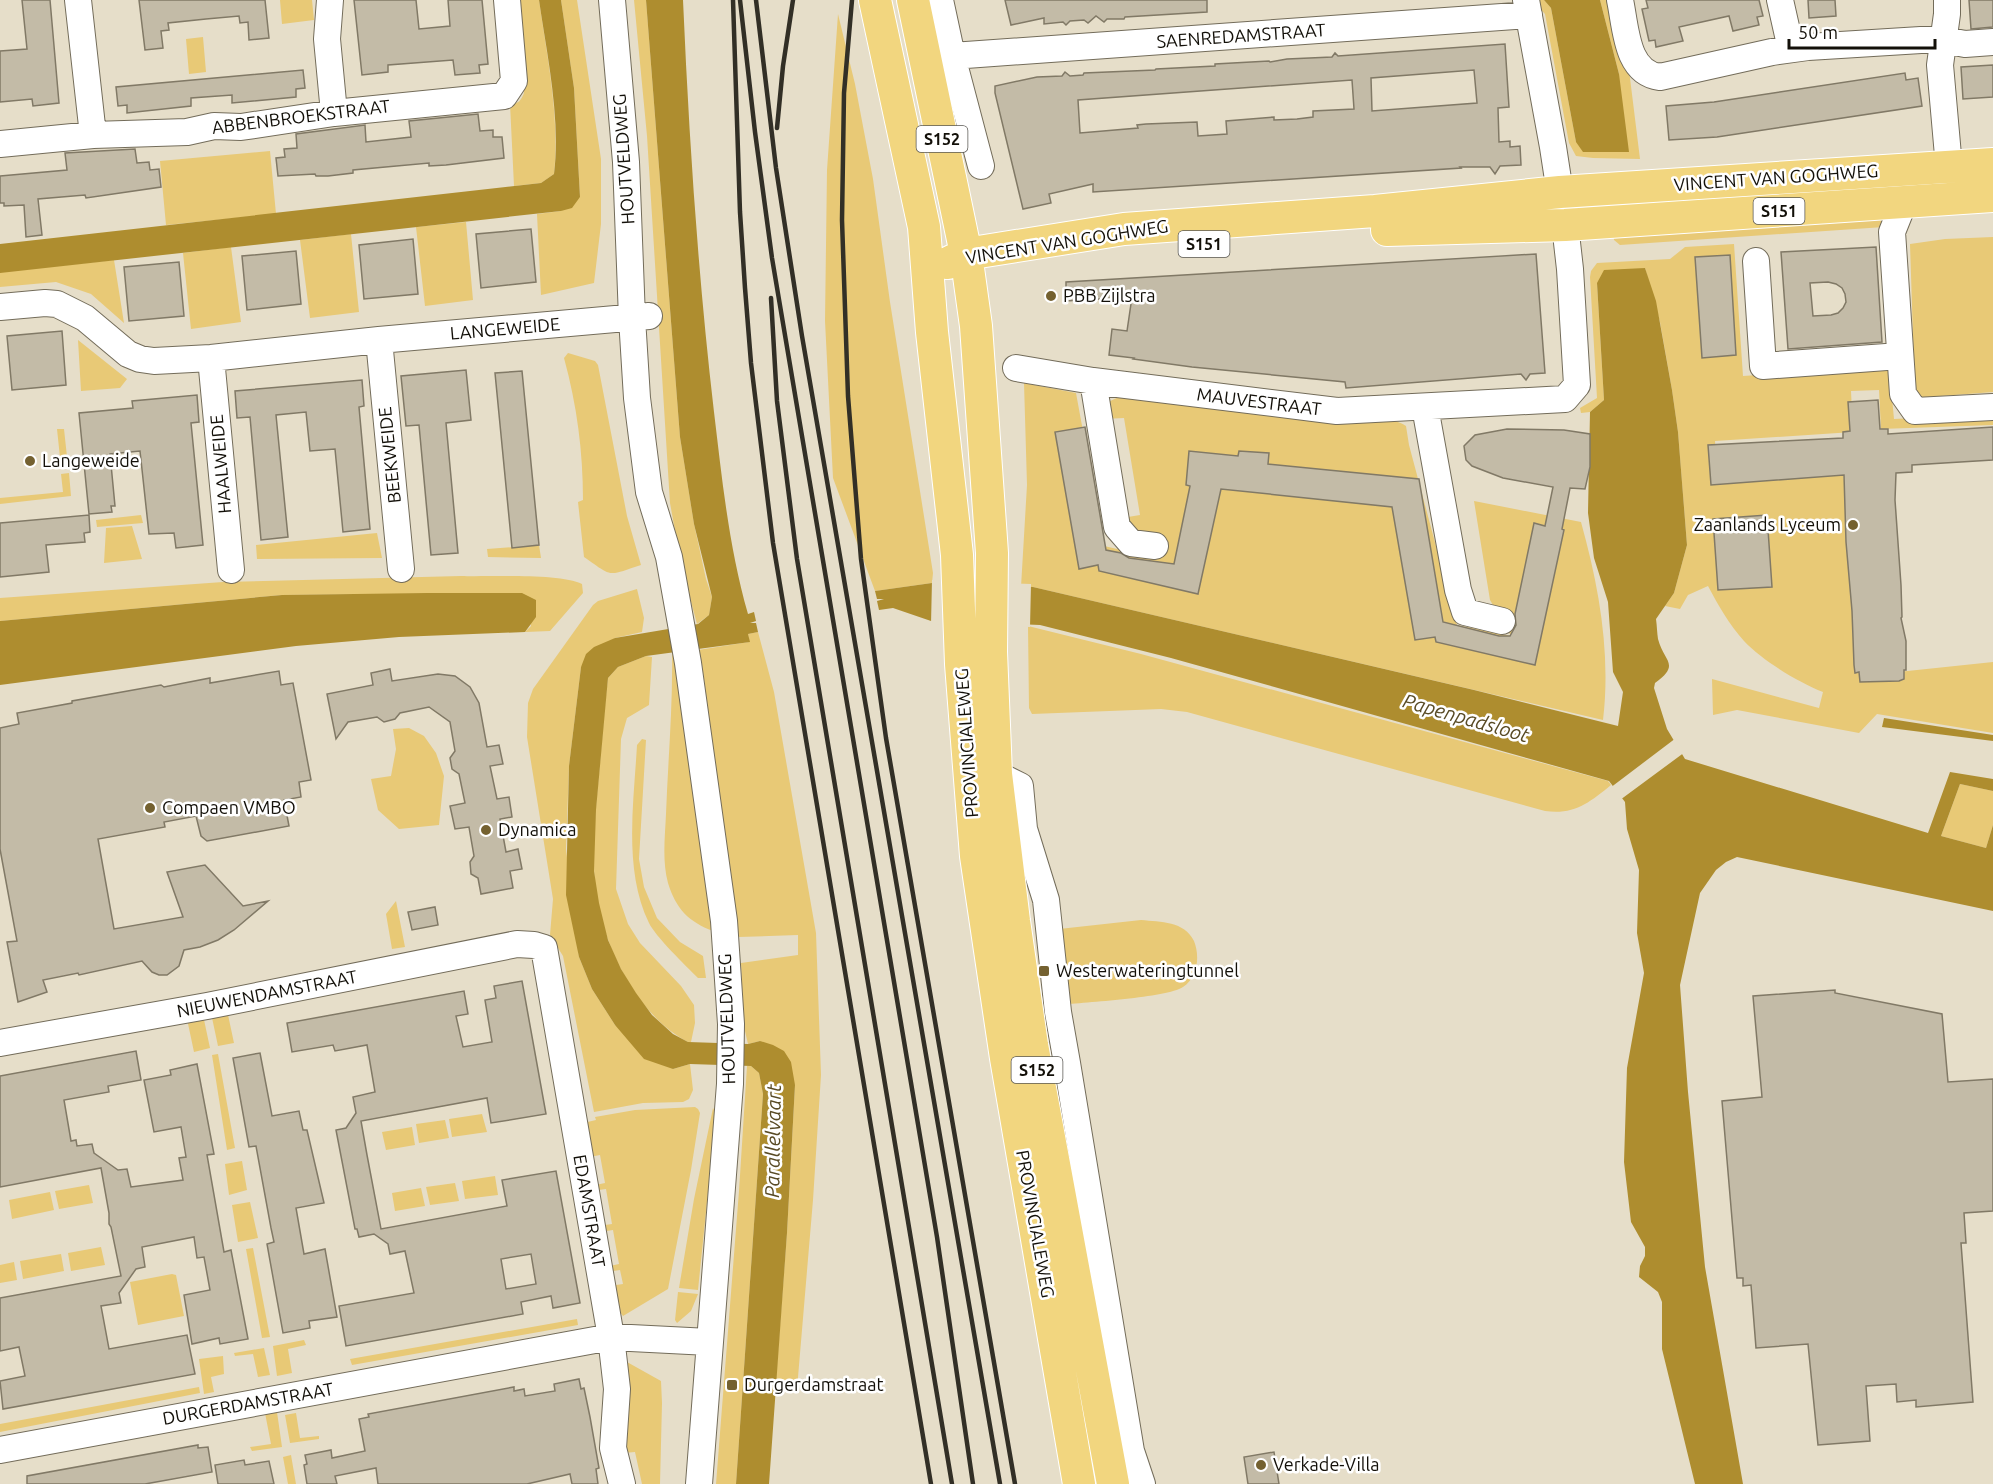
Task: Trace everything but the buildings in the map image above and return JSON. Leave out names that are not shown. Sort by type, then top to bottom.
[{"type":"main road","name":"PROVINCIALEWEG","points":[[875,0],[924,226],[932,332],[957,555],[961,664],[976,856],[1006,1058],[1079,1484]]},
{"type":"main road","name":"PROVINCIALEWEG","points":[[913,0],[967,266],[978,346],[992,553],[991,652],[996,774],[1014,921],[1032,1045],[1113,1484]]},
{"type":"main road","name":"VINCENT VAN GOGHWEG","points":[[928,273],[1124,229],[1375,211],[1560,192],[1993,164]]},
{"type":"main road","name":"VINCENT VAN GOGHWEG","points":[[967,266],[1016,266],[1114,251],[1383,230],[1565,225],[1993,196]]},
{"type":"street","points":[[78,0],[93,135]]},
{"type":"street","points":[[330,0],[327,39],[334,113]]},
{"type":"street","name":"ABBENBROEKSTRAAT","points":[[0,144],[93,135],[187,132],[214,126],[241,127],[334,113],[504,96],[514,81],[507,0]]},
{"type":"street","name":"HOUTVELDWEG","points":[[612,0],[640,317]]},
{"type":"street","name":"HOUTVELDWEG","points":[[628,0],[640,120],[640,317],[637,398],[649,492],[669,557],[688,663],[724,921],[730,1024],[730,1084],[699,1484]]},
{"type":"street","points":[[940,0],[981,166]]},
{"type":"street","points":[[1620,0],[1632,57],[1640,69],[1650,76],[1660,77],[1791,49],[1921,40],[1944,40],[1965,44],[1993,42]]},
{"type":"street","points":[[1780,0],[1791,49]]},
{"type":"street","points":[[1947,0],[1940,65],[1949,167]]},
{"type":"street","points":[[1528,8],[1565,225]]},
{"type":"street","name":"SAENREDAMSTRAAT","points":[[952,56],[1528,8]]},
{"type":"street","points":[[1904,202],[1893,232],[1903,394],[1916,411],[1993,407]]},
{"type":"street","name":"MAUVESTRAAT","points":[[1016,368],[1093,381],[1337,411],[1565,399],[1577,385],[1565,225]]},
{"type":"street","points":[[1756,261],[1764,366],[1900,356]]},
{"type":"street","name":"LANGEWEIDE","points":[[0,307],[45,303],[70,309],[85,318],[128,354],[154,362],[640,317]]},
{"type":"street","name":"BEEKWEIDE","points":[[378,340],[401,569]]},
{"type":"street","name":"HAALWEIDE","points":[[211,358],[231,570]]},
{"type":"street","points":[[1093,381],[1117,527],[1131,543],[1155,546]]},
{"type":"street","points":[[1425,407],[1458,590],[1465,612],[1502,621]]},
{"type":"street","name":"PROVINCIALEWEG","points":[[996,774],[1020,786],[1024,829],[1046,900],[1058,1012],[1131,1450],[1142,1484]]},
{"type":"street","name":"NIEUWENDAMSTRAAT","points":[[0,1042],[207,1006],[518,944],[534,945]]},
{"type":"street","name":"EDAMSTRAAT","points":[[534,945],[544,948],[611,1337],[617,1389],[612,1448],[622,1484]]},
{"type":"street","name":"DURGERDAMSTRAAT","points":[[0,1450],[611,1337],[709,1342]]},
{"type":"shaded area","points":[[280,0],[312,0],[314,20],[282,24]]},
{"type":"shaded area","points":[[516,0],[539,0],[552,87],[555,153],[554,174],[541,183],[514,186],[510,104],[519,101],[524,93]]},
{"type":"shaded area","points":[[561,0],[577,0],[601,159],[601,224],[594,283],[541,295],[537,214],[561,211],[580,197],[574,88]]},
{"type":"shaded area","points":[[634,0],[646,0],[680,437],[694,524],[712,597],[709,615],[697,624],[681,564],[670,503],[647,136]]},
{"type":"shaded area","points":[[1532,0],[1544,0],[1551,8],[1576,142],[1619,74],[1600,0],[1612,0],[1629,70],[1640,159],[1576,156],[1569,143],[1545,14]]},
{"type":"shaded area","points":[[838,14],[855,84],[873,179],[933,573],[932,583],[875,591],[833,478],[825,321],[827,170]]},
{"type":"shaded area","points":[[203,37],[206,72],[189,74],[186,39]]},
{"type":"shaded area","points":[[270,151],[276,214],[166,225],[160,161]]},
{"type":"shaded area","points":[[1888,212],[1884,227],[1620,245],[1614,240],[1613,230]]},
{"type":"shaded area","points":[[466,222],[473,300],[425,306],[416,227]]},
{"type":"shaded area","points":[[351,234],[359,312],[310,318],[300,240]]},
{"type":"shaded area","points":[[1993,237],[1993,392],[1915,398],[1910,244],[1945,239]]},
{"type":"shaded area","points":[[1734,244],[1743,376],[1889,366],[1894,419],[1993,414],[1993,425],[1881,429],[1879,390],[1851,391],[1853,432],[1715,441],[1717,475],[1843,469],[1860,676],[1993,662],[1993,733],[1877,714],[1859,733],[1737,710],[1713,715],[1712,679],[1819,708],[1823,692],[1781,670],[1752,649],[1729,621],[1708,586],[1688,595],[1680,609],[1665,606],[1674,593],[1687,545],[1678,432],[1672,390],[1660,322],[1645,268],[1597,283],[1604,400],[1590,412],[1581,413],[1580,408],[1597,398],[1590,277],[1597,263],[1670,259],[1685,247]]},
{"type":"shaded area","points":[[231,247],[241,322],[191,329],[183,253]]},
{"type":"shaded area","points":[[114,260],[124,323],[91,294],[56,282],[0,287],[0,272]]},
{"type":"shaded area","points":[[78,340],[127,379],[120,388],[81,391]]},
{"type":"shaded area","points":[[568,353],[595,361],[598,365],[627,516],[641,565],[616,573],[606,572],[584,557],[578,502],[583,500],[582,464],[576,411],[564,358]]},
{"type":"shaded area","points":[[1024,383],[1076,393],[1104,546],[1157,558],[1125,532],[1122,518],[1140,515],[1124,418],[1104,419],[1106,403],[1123,395],[1343,423],[1384,420],[1406,426],[1409,445],[1457,625],[1511,636],[1490,600],[1474,501],[1581,522],[1602,620],[1605,670],[1603,720],[1033,587],[1021,587],[1027,485]]},
{"type":"shaded area","points":[[57,429],[64,429],[68,466],[61,467]]},
{"type":"shaded area","points":[[69,473],[71,496],[0,504],[0,498],[63,492],[61,474]]},
{"type":"shaded area","points":[[141,515],[143,523],[97,527],[96,520]]},
{"type":"shaded area","points":[[132,526],[142,559],[104,563],[106,528]]},
{"type":"shaded area","points":[[377,533],[382,558],[257,559],[256,545]]},
{"type":"shaded area","points":[[539,545],[541,558],[488,557],[487,549]]},
{"type":"shaded area","points":[[461,576],[558,578],[582,584],[583,593],[550,631],[525,632],[531,626],[522,593],[282,595],[0,621],[0,598],[223,582]]},
{"type":"shaded area","points":[[637,589],[644,618],[642,632],[615,638],[581,667],[569,766],[566,849],[579,957],[592,989],[615,1025],[673,1069],[690,1064],[693,1090],[689,1099],[683,1102],[643,1103],[594,1112],[563,956],[550,935],[553,899],[527,737],[528,703],[533,689],[593,605],[598,601]]},
{"type":"shaded area","points":[[1028,626],[1141,654],[1608,781],[1611,785],[1581,806],[1564,811],[1545,811],[1187,712],[1161,709],[1032,714],[1029,708]]},
{"type":"shaded area","points":[[758,632],[774,692],[816,933],[821,1075],[797,1389],[776,1378],[795,1085],[760,1041],[748,1044],[744,1027],[741,963],[798,955],[798,935],[738,937],[702,664],[698,650],[749,642],[748,634]]},
{"type":"shaded area","points":[[672,652],[680,686],[713,931],[690,919],[684,913],[671,892],[666,875],[664,849]]},
{"type":"shaded area","points":[[646,656],[652,657],[649,705],[627,718],[621,739],[616,889],[628,924],[640,943],[681,986],[694,1005],[695,1023],[691,1042],[668,1029],[634,991],[609,943],[596,893],[595,822],[608,678],[618,667]]},
{"type":"shaded area","points":[[409,728],[424,736],[436,753],[444,776],[439,825],[399,829],[378,810],[371,779],[391,776],[396,749],[393,729]]},
{"type":"shaded area","points":[[642,739],[646,740],[639,859],[644,887],[657,918],[680,942],[703,956],[706,978],[698,978],[652,929],[641,902],[636,881],[632,835],[637,745]]},
{"type":"shaded area","points":[[1960,784],[1993,791],[1993,825],[1986,848],[1941,836]]},
{"type":"shaded area","points":[[396,901],[405,947],[392,949],[386,914]]},
{"type":"shaded area","points":[[1141,920],[1178,926],[1190,934],[1196,947],[1197,960],[1195,972],[1188,983],[1174,991],[1160,994],[1060,1005],[1050,930]]},
{"type":"shaded area","points":[[227,1010],[234,1043],[218,1046],[211,1013]]},
{"type":"shaded area","points":[[203,1015],[210,1048],[194,1052],[187,1019]]},
{"type":"shaded area","points":[[218,1054],[235,1148],[227,1150],[212,1055]]},
{"type":"shaded area","points":[[747,1066],[751,1066],[759,1073],[763,1094],[736,1484],[716,1484],[739,1191]]},
{"type":"shaded area","points":[[695,1107],[700,1113],[668,1289],[623,1316],[615,1306],[609,1286],[623,1284],[620,1270],[606,1272],[605,1267],[619,1264],[613,1230],[600,1232],[598,1226],[612,1224],[606,1189],[591,1191],[591,1186],[605,1183],[600,1155],[584,1158],[579,1124],[596,1120],[595,1117],[635,1110]]},
{"type":"shaded area","points":[[713,1108],[716,1114],[698,1290],[679,1288],[694,1199]]},
{"type":"shaded area","points":[[482,1114],[487,1132],[452,1137],[449,1119]]},
{"type":"shaded area","points":[[445,1120],[449,1138],[419,1143],[416,1124]]},
{"type":"shaded area","points":[[412,1127],[415,1145],[386,1150],[382,1132]]},
{"type":"shaded area","points":[[242,1161],[247,1190],[229,1195],[225,1164]]},
{"type":"shaded area","points":[[495,1176],[498,1195],[465,1199],[462,1181]]},
{"type":"shaded area","points":[[455,1183],[459,1201],[430,1205],[426,1187]]},
{"type":"shaded area","points":[[89,1185],[93,1203],[59,1209],[55,1191]]},
{"type":"shaded area","points":[[421,1188],[425,1206],[395,1211],[392,1193]]},
{"type":"shaded area","points":[[50,1192],[54,1210],[12,1219],[9,1200]]},
{"type":"shaded area","points":[[250,1202],[258,1238],[238,1242],[232,1205]]},
{"type":"shaded area","points":[[101,1247],[105,1265],[71,1271],[68,1253]]},
{"type":"shaded area","points":[[253,1248],[270,1337],[262,1338],[246,1249]]},
{"type":"shaded area","points":[[61,1254],[64,1271],[23,1279],[20,1261]]},
{"type":"shaded area","points":[[14,1262],[17,1280],[0,1283],[0,1265]]},
{"type":"shaded area","points":[[176,1275],[184,1316],[138,1325],[130,1282]]},
{"type":"shaded area","points":[[678,1292],[698,1294],[691,1311],[677,1323],[675,1320]]},
{"type":"shaded area","points":[[577,1319],[578,1325],[352,1365],[350,1359]]},
{"type":"shaded area","points":[[304,1340],[306,1345],[288,1349],[292,1373],[277,1376],[273,1346]]},
{"type":"shaded area","points":[[264,1348],[270,1375],[258,1377],[253,1354],[235,1356],[234,1353]]},
{"type":"shaded area","points":[[223,1356],[224,1374],[211,1377],[214,1392],[204,1394],[199,1359]]},
{"type":"shaded area","points":[[625,1363],[661,1381],[660,1484],[642,1484],[635,1452],[623,1453],[623,1435],[629,1419]]},
{"type":"shaded area","points":[[199,1387],[200,1393],[0,1432],[0,1424]]},
{"type":"shaded area","points":[[277,1412],[282,1447],[252,1451],[250,1447],[271,1444],[265,1413]]},
{"type":"shaded area","points":[[296,1413],[300,1438],[319,1436],[319,1439],[290,1443],[285,1415]]},
{"type":"shaded area","points":[[291,1455],[296,1484],[288,1484],[283,1457]]},
{"type":"water","points":[[539,0],[561,0],[574,88],[580,197],[572,208],[0,273],[0,244],[541,183],[554,174],[556,131]]},
{"type":"water","name":"Parallelvaart","points":[[646,0],[683,0],[699,258],[717,437],[727,513],[741,589],[748,614],[754,612],[756,621],[750,623],[756,623],[758,632],[748,634],[750,642],[646,656],[618,667],[608,678],[596,810],[594,871],[608,940],[621,969],[652,1015],[673,1034],[688,1042],[748,1044],[760,1041],[784,1051],[791,1062],[795,1085],[769,1484],[736,1484],[763,1094],[759,1073],[751,1066],[690,1064],[673,1069],[644,1059],[615,1025],[592,989],[579,957],[566,895],[569,766],[581,667],[586,654],[594,647],[615,638],[698,624],[709,615],[712,597],[694,524],[680,437]]},
{"type":"water","points":[[1544,0],[1600,0],[1619,74],[1629,152],[1583,152],[1576,142],[1551,8]]},
{"type":"water","name":"Papenpadsloot","points":[[1645,268],[1656,301],[1672,390],[1678,432],[1687,545],[1674,593],[1656,619],[1658,639],[1669,667],[1663,677],[1655,683],[1654,688],[1667,729],[1685,759],[1928,833],[1950,772],[1993,779],[1993,791],[1960,784],[1941,836],[1986,848],[1993,825],[1993,911],[1737,857],[1716,870],[1700,893],[1680,985],[1705,1267],[1743,1484],[1695,1484],[1662,1349],[1662,1302],[1658,1292],[1639,1277],[1645,1247],[1631,1222],[1624,1162],[1627,1068],[1644,973],[1637,933],[1639,870],[1627,829],[1625,802],[1609,781],[1171,658],[1040,625],[931,621],[893,608],[879,610],[877,601],[884,599],[877,599],[875,591],[932,583],[1033,587],[1618,726],[1623,692],[1613,672],[1608,602],[1594,558],[1588,513],[1590,412],[1604,400],[1597,283],[1604,270]]},
{"type":"water","points":[[522,593],[536,600],[536,617],[525,632],[399,637],[296,646],[0,685],[0,621],[282,595]]},
{"type":"water","points":[[1884,718],[1993,735],[1993,741],[1882,727]]},
{"type":"pier","points":[[932,580],[1031,584],[1030,627],[931,624]]},
{"type":"pier","points":[[1676,738],[1685,752],[1620,800],[1610,788]]},
{"type":"railway","points":[[733,0],[740,212],[745,288],[751,363],[773,543],[931,1484]]},
{"type":"railway","points":[[740,0],[772,258],[937,1237],[973,1484]]},
{"type":"railway","points":[[756,0],[776,168],[802,336],[1000,1484]]},
{"type":"railway","points":[[777,128],[793,0]]},
{"type":"railway","points":[[852,0],[844,93],[842,220],[848,396],[861,559],[886,738],[1015,1484]]},
{"type":"railway","points":[[771,298],[777,401],[797,559],[952,1484]]},
{"type":"place","name":"PBB Zijlstra","points":[[1051,296]]},
{"type":"place","name":"Langeweide","points":[[30,461]]},
{"type":"place","name":"Zaanlands Lyceum","points":[[1853,525]]},
{"type":"place","name":"Compaen VMBO","points":[[150,808]]},
{"type":"place","name":"Dynamica","points":[[486,830]]},
{"type":"place","name":"Westerwateringtunnel","points":[[1044,971]]},
{"type":"place","name":"Durgerdamstraat","points":[[732,1385]]},
{"type":"place","name":"Verkade-Villa","points":[[1261,1465]]}]
